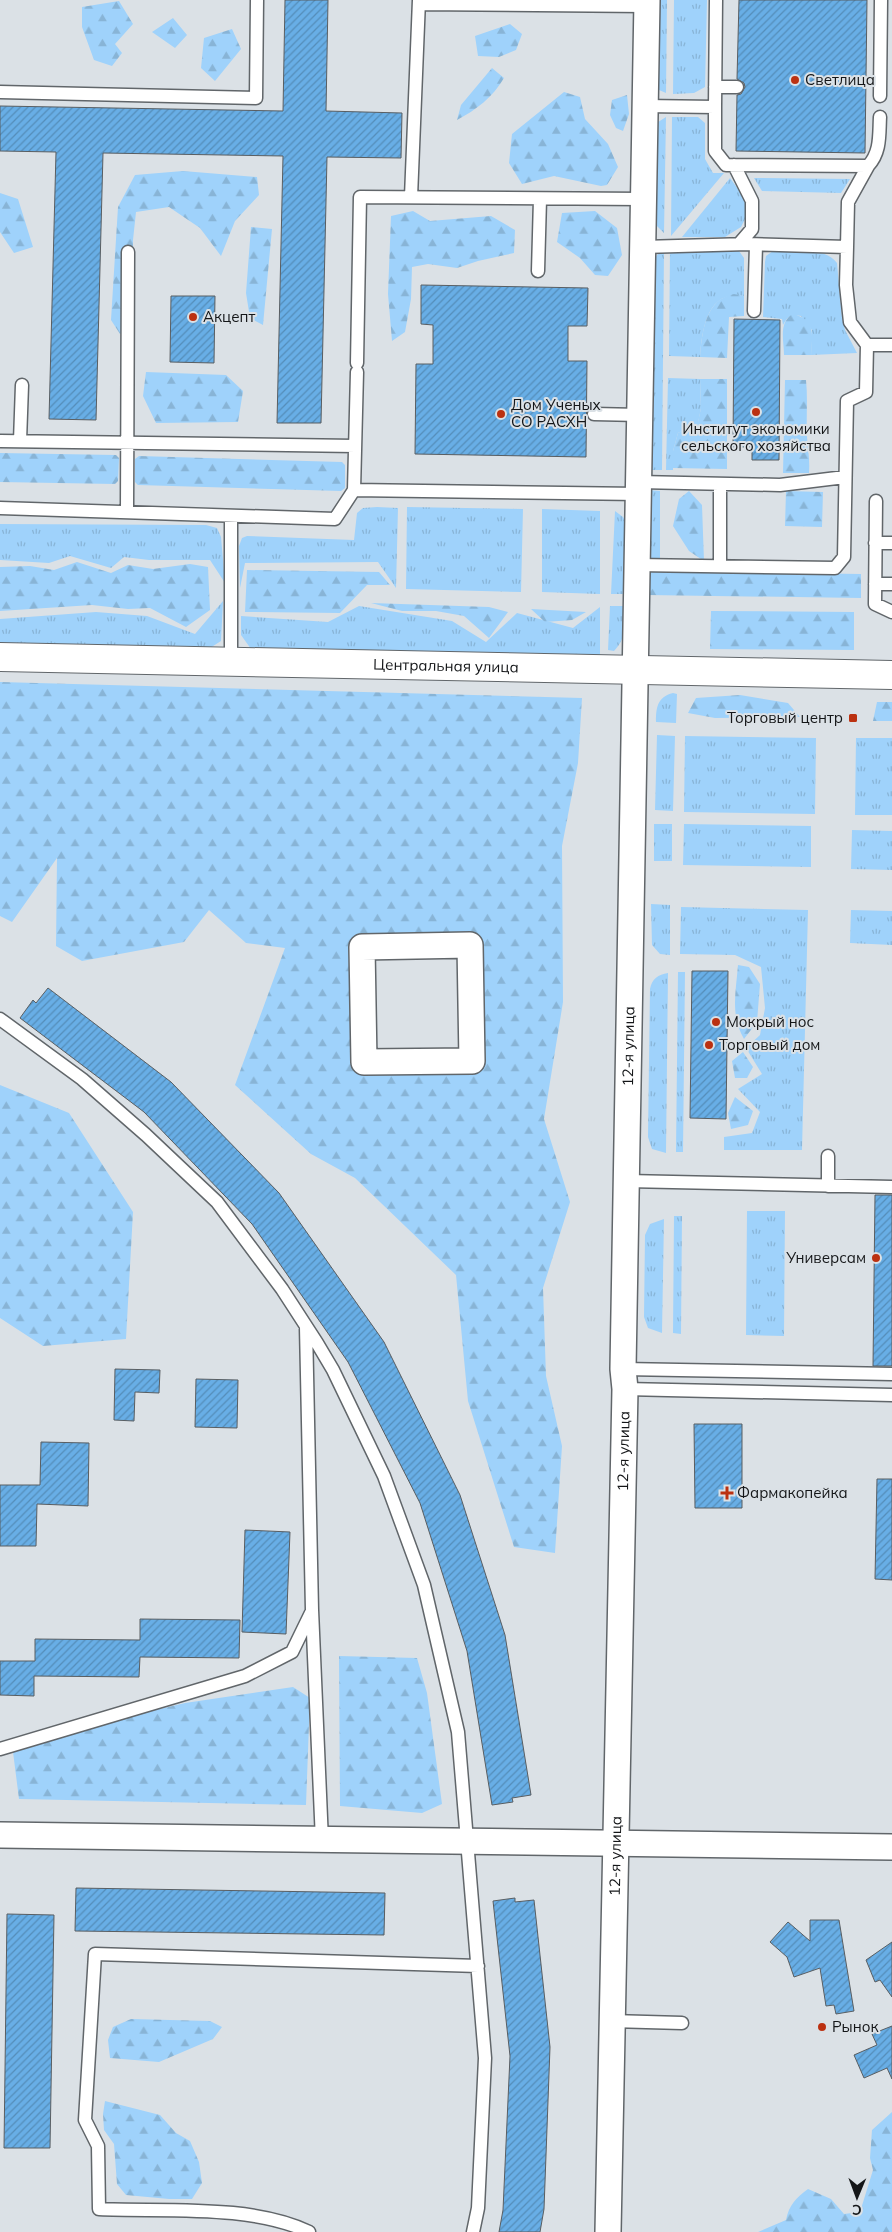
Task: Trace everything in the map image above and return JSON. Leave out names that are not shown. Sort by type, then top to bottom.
[{"type":"main road","name":"Центральная улица","points":[[0,657],[892,675]]},
{"type":"street","name":"12-я улица","points":[[608,2232],[638,565],[646,3]]},
{"type":"street","points":[[470,945],[472,1061],[364,1062],[362,947],[470,945]]},
{"type":"street","points":[[0,1835],[322,1841],[468,1841],[892,1847]]},
{"type":"lane","points":[[0,92],[256,98],[257,0]]},
{"type":"lane","points":[[716,0],[714,151],[726,165],[868,166]]},
{"type":"lane","points":[[880,96],[881,0]]},
{"type":"lane","points":[[411,197],[419,2],[646,3]]},
{"type":"lane","points":[[715,87],[737,88]]},
{"type":"lane","points":[[645,106],[715,107]]},
{"type":"lane","points":[[638,565],[834,568],[844,557],[847,401],[866,392],[867,345],[850,322],[846,286],[848,202],[878,152],[880,117]]},
{"type":"lane","points":[[734,165],[752,201],[752,229],[739,244]]},
{"type":"lane","points":[[0,508],[335,519],[354,490],[360,197],[644,199]]},
{"type":"lane","points":[[538,271],[540,198]]},
{"type":"lane","points":[[643,247],[739,244],[847,247]]},
{"type":"lane","points":[[754,311],[756,245]]},
{"type":"lane","points":[[128,252],[128,512]]},
{"type":"lane","points":[[867,345],[892,345]]},
{"type":"lane","points":[[20,441],[22,385]]},
{"type":"lane","points":[[594,414],[640,415]]},
{"type":"lane","points":[[0,441],[355,446]]},
{"type":"lane","points":[[354,490],[639,488],[720,484],[780,485],[845,477]]},
{"type":"lane","points":[[720,484],[720,566]]},
{"type":"lane","points":[[876,501],[875,604],[892,612]]},
{"type":"lane","points":[[230,662],[231,516]]},
{"type":"lane","points":[[876,543],[892,543]]},
{"type":"lane","points":[[875,584],[892,584]]},
{"type":"lane","points":[[0,1019],[82,1079],[146,1135],[217,1202],[282,1289],[333,1370],[384,1476],[424,1585],[458,1732],[485,2058],[478,2208],[473,2232]]},
{"type":"lane","points":[[828,1156],[828,1186]]},
{"type":"lane","points":[[627,1181],[892,1187]]},
{"type":"lane","points":[[306,1327],[312,1610],[322,1841]]},
{"type":"lane","points":[[624,1379],[892,1374]]},
{"type":"lane","points":[[624,1379],[892,1395]]},
{"type":"lane","points":[[0,1749],[245,1676],[292,1652],[312,1610]]},
{"type":"lane","points":[[309,2232],[274,2219],[241,2213],[99,2209],[98,2146],[85,2120],[95,1954],[478,1966]]},
{"type":"lane","points":[[611,2021],[682,2024]]},
{"type":"green space","points":[[657,0],[667,0],[666,93],[659,90],[656,86]]},
{"type":"green space","points":[[674,0],[707,0],[705,87],[694,93],[673,94]]},
{"type":"green space","points":[[119,1],[133,24],[115,44],[122,53],[112,66],[94,60],[82,27],[82,7]]},
{"type":"green space","points":[[173,18],[187,35],[175,48],[152,32]]},
{"type":"green space","points":[[510,24],[522,34],[516,50],[499,57],[478,56],[475,36]]},
{"type":"green space","points":[[232,29],[241,49],[215,81],[201,68],[204,38]]},
{"type":"green space","points":[[492,68],[504,78],[500,85],[484,102],[457,120],[461,105]]},
{"type":"green space","points":[[564,92],[580,97],[585,119],[608,144],[618,167],[607,185],[601,186],[554,176],[522,184],[509,163],[512,134]]},
{"type":"green space","points":[[627,95],[629,114],[623,131],[616,128],[610,115],[612,100]]},
{"type":"green space","points":[[666,117],[664,233],[655,224],[655,124]]},
{"type":"green space","points":[[672,117],[698,117],[705,123],[705,159],[713,173],[724,173],[671,236]]},
{"type":"green space","points":[[183,171],[257,177],[259,195],[235,221],[221,256],[200,228],[169,207],[136,212],[133,240],[132,323],[120,334],[111,320],[118,207],[135,175]]},
{"type":"green space","points":[[730,178],[746,200],[745,219],[741,227],[725,237],[682,237]]},
{"type":"green space","points":[[754,178],[850,179],[841,193],[762,191]]},
{"type":"green space","points":[[0,193],[18,199],[33,247],[14,253],[0,232]]},
{"type":"green space","points":[[413,211],[430,221],[491,216],[515,230],[514,253],[457,268],[428,264],[412,267],[411,299],[405,332],[392,341],[388,294],[391,216]]},
{"type":"green space","points":[[595,211],[617,228],[622,255],[608,276],[595,275],[580,258],[557,242],[562,213]]},
{"type":"green space","points":[[251,227],[272,229],[263,325],[250,318],[246,293]]},
{"type":"green space","points":[[670,250],[733,250],[739,251],[744,258],[744,296],[732,296],[722,299],[714,305],[705,324],[700,357],[669,356]]},
{"type":"green space","points":[[664,251],[662,470],[649,470],[652,263],[657,255]]},
{"type":"green space","points":[[773,251],[817,252],[824,254],[837,263],[842,318],[845,330],[857,353],[811,355],[812,330],[801,316],[790,316],[783,325],[782,319],[763,317],[765,262],[766,256]]},
{"type":"green space","points":[[734,294],[744,296],[744,316],[729,317],[727,358],[700,357],[704,328],[711,310],[724,297]]},
{"type":"green space","points":[[793,314],[806,320],[810,325],[812,335],[811,355],[784,355],[783,338],[785,322]]},
{"type":"green space","points":[[146,372],[226,375],[243,391],[238,422],[156,423],[143,396]]},
{"type":"green space","points":[[668,378],[700,379],[701,408],[698,423],[678,433],[673,451],[673,470],[666,470]]},
{"type":"green space","points":[[700,379],[727,379],[727,469],[673,468],[673,451],[678,433],[698,422],[701,408]]},
{"type":"green space","points":[[785,380],[806,380],[809,473],[783,473]]},
{"type":"green space","points":[[0,453],[116,455],[119,458],[118,481],[115,484],[0,482]]},
{"type":"green space","points":[[139,456],[342,462],[345,465],[345,488],[341,491],[138,485],[135,482],[135,459]]},
{"type":"green space","points":[[648,490],[660,491],[660,561],[647,561]]},
{"type":"green space","points":[[689,491],[702,505],[704,561],[689,551],[673,526],[679,499]]},
{"type":"green space","points":[[786,491],[823,492],[822,527],[785,526]]},
{"type":"green space","points":[[407,507],[523,509],[521,592],[406,589]]},
{"type":"green space","points":[[363,508],[398,508],[396,588],[378,562],[245,563],[240,588],[239,546],[242,538],[247,536],[354,540],[357,513]]},
{"type":"green space","points":[[542,509],[600,511],[600,594],[542,592]]},
{"type":"green space","points":[[615,511],[623,517],[628,526],[627,594],[611,594]]},
{"type":"green space","points":[[0,524],[206,525],[217,528],[221,537],[225,583],[210,560],[149,560],[124,557],[111,568],[70,556],[49,563],[0,560]]},
{"type":"green space","points":[[77,562],[111,573],[128,565],[153,569],[190,564],[208,567],[210,610],[186,627],[150,608],[128,609],[92,605],[0,611],[0,567],[30,566],[54,570]]},
{"type":"green space","points":[[247,570],[379,572],[390,585],[367,585],[340,613],[245,612]]},
{"type":"green space","points":[[648,571],[861,574],[861,598],[647,595]]},
{"type":"green space","points":[[223,601],[221,641],[210,648],[0,644],[0,619],[96,612],[147,616],[195,634]]},
{"type":"green space","points":[[371,603],[489,607],[508,612],[489,638],[464,616],[436,611],[402,611]]},
{"type":"green space","points":[[359,606],[452,621],[486,642],[517,613],[573,628],[600,607],[600,655],[251,649],[241,635],[241,616],[328,622]]},
{"type":"green space","points":[[610,606],[626,606],[623,636],[614,651],[608,650]]},
{"type":"green space","points":[[531,609],[586,612],[572,620],[545,622]]},
{"type":"green space","points":[[711,611],[854,612],[854,650],[710,649]]},
{"type":"green space","points":[[0,682],[582,698],[578,763],[562,846],[563,1002],[544,1119],[570,1202],[543,1288],[546,1376],[562,1446],[555,1553],[514,1547],[468,1401],[456,1275],[355,1178],[311,1154],[235,1085],[285,948],[246,943],[209,910],[184,942],[82,961],[56,946],[57,858],[12,922],[0,916]],"holes":[[[470,945],[472,1061],[364,1062],[362,947]]]},
{"type":"green space","points":[[673,693],[677,694],[676,723],[656,722],[658,704],[664,697]]},
{"type":"green space","points":[[740,695],[788,703],[800,717],[715,718],[688,713],[696,698]]},
{"type":"green space","points":[[877,702],[892,702],[892,721],[873,721]]},
{"type":"green space","points":[[657,735],[675,736],[673,811],[655,810]]},
{"type":"green space","points":[[685,736],[816,738],[815,814],[684,812]]},
{"type":"green space","points":[[856,738],[892,738],[892,815],[855,815]]},
{"type":"green space","points":[[654,824],[672,824],[672,861],[654,861]]},
{"type":"green space","points":[[684,824],[811,826],[811,867],[683,865]]},
{"type":"green space","points":[[852,830],[892,831],[892,870],[851,869]]},
{"type":"green space","points":[[651,904],[670,905],[670,955],[660,954],[652,945]]},
{"type":"green space","points":[[681,907],[808,910],[802,1150],[724,1150],[724,1137],[752,1133],[760,1112],[738,1089],[762,1074],[746,1048],[760,1035],[765,1008],[761,967],[735,955],[680,954]]},
{"type":"green space","points":[[851,910],[892,911],[892,945],[850,943]]},
{"type":"green space","points":[[738,965],[749,967],[760,984],[757,1022],[744,1039],[735,1012]]},
{"type":"green space","points":[[678,972],[685,972],[683,1152],[676,1152]]},
{"type":"green space","points":[[668,973],[666,1153],[652,1149],[648,1137],[650,989],[652,982],[656,978]]},
{"type":"green space","points":[[743,1052],[753,1067],[747,1078],[735,1078],[732,1061]]},
{"type":"green space","points":[[0,1085],[69,1113],[133,1212],[126,1339],[43,1346],[0,1318]]},
{"type":"green space","points":[[735,1097],[753,1111],[748,1125],[731,1129],[728,1113]]},
{"type":"green space","points":[[747,1211],[785,1211],[784,1336],[746,1335]]},
{"type":"green space","points":[[674,1216],[682,1216],[681,1334],[673,1333]]},
{"type":"green space","points":[[664,1219],[662,1333],[648,1328],[644,1317],[645,1235],[650,1224]]},
{"type":"green space","points":[[339,1656],[417,1658],[427,1693],[442,1804],[422,1813],[340,1806]]},
{"type":"green space","points":[[293,1687],[310,1698],[306,1805],[19,1799],[12,1744],[185,1703]]},
{"type":"green space","points":[[131,2019],[210,2021],[222,2027],[213,2039],[159,2062],[110,2058],[108,2040],[113,2027]]},
{"type":"green space","points":[[105,2101],[160,2115],[176,2133],[190,2141],[199,2162],[202,2183],[192,2199],[126,2195],[117,2184],[114,2144],[104,2130],[103,2114]]},
{"type":"green space","points":[[892,2112],[892,2232],[758,2232],[786,2220],[794,2202],[808,2189],[831,2199],[844,2214],[860,2212],[873,2170],[870,2158],[872,2130]]},
{"type":"building","points":[[285,0],[328,0],[326,111],[402,113],[401,158],[327,157],[321,423],[277,423],[283,156],[103,153],[96,420],[49,419],[56,152],[0,151],[0,106],[283,111]]},
{"type":"building","points":[[739,0],[867,0],[865,153],[736,151],[737,95],[741,94],[745,87],[744,83],[737,79]]},
{"type":"building","points":[[421,285],[588,288],[587,326],[568,326],[568,361],[587,361],[586,457],[415,454],[416,364],[433,364],[433,325],[421,324]]},
{"type":"building","name":"Акцепт","points":[[171,296],[215,296],[214,363],[170,362]]},
{"type":"building","name":"Институт экономики сельского хозяйства","points":[[734,319],[780,320],[779,460],[752,460],[752,447],[733,447]]},
{"type":"building","name":"Торговый дом","points":[[692,971],[728,971],[726,1119],[690,1118]]},
{"type":"building","points":[[48,988],[171,1082],[279,1193],[384,1342],[460,1495],[505,1635],[531,1795],[512,1798],[513,1802],[492,1805],[467,1651],[420,1503],[348,1362],[252,1224],[144,1112],[20,1018],[33,1000],[36,1003]]},
{"type":"building","points":[[875,1195],[892,1195],[892,1366],[873,1366]]},
{"type":"building","points":[[115,1369],[160,1370],[159,1393],[135,1392],[134,1421],[114,1420]]},
{"type":"building","points":[[196,1379],[238,1380],[237,1428],[195,1427]]},
{"type":"building","points":[[694,1424],[742,1424],[742,1508],[695,1508]]},
{"type":"building","points":[[41,1442],[89,1443],[88,1506],[37,1504],[36,1546],[0,1546],[0,1485],[40,1485]]},
{"type":"building","points":[[877,1479],[892,1479],[892,1580],[875,1579]]},
{"type":"building","points":[[245,1530],[290,1532],[286,1634],[242,1632]]},
{"type":"building","points":[[140,1619],[240,1620],[239,1658],[140,1657],[139,1677],[34,1676],[34,1696],[0,1695],[0,1661],[35,1661],[35,1639],[140,1640]]},
{"type":"building","points":[[76,1888],[385,1893],[384,1935],[75,1931]]},
{"type":"building","points":[[515,1898],[515,1902],[534,1900],[550,2047],[544,2209],[540,2232],[499,2232],[503,2210],[510,2056],[493,1901]]},
{"type":"building","points":[[7,1914],[54,1915],[50,2148],[4,2148]]},
{"type":"building","points":[[810,1920],[839,1920],[854,2011],[836,2014],[834,2005],[826,2006],[820,1968],[794,1977],[787,1957],[770,1942],[788,1922],[810,1941]]},
{"type":"building","points":[[892,1942],[892,1997],[880,1980],[875,1982],[866,1960]]},
{"type":"building","points":[[892,2026],[892,2079],[887,2068],[864,2078],[854,2055],[877,2045],[872,2034]]},
{"type":"place","name":"Светлица","points":[[795,80]]},
{"type":"place","name":"Акцепт","points":[[193,317]]},
{"type":"place","name":"Институт экономики сельского хозяйства","points":[[756,412]]},
{"type":"place","name":"Дом Ученых СО РАСХН","points":[[501,414]]},
{"type":"place","name":"Торговый центр","points":[[853,718]]},
{"type":"place","name":"Мокрый нос","points":[[716,1022]]},
{"type":"place","name":"Торговый дом","points":[[709,1045]]},
{"type":"place","name":"Универсам","points":[[876,1258]]},
{"type":"place","name":"Фармакопейка","points":[[727,1493]]},
{"type":"place","name":"Рынок","points":[[822,2027]]}]
